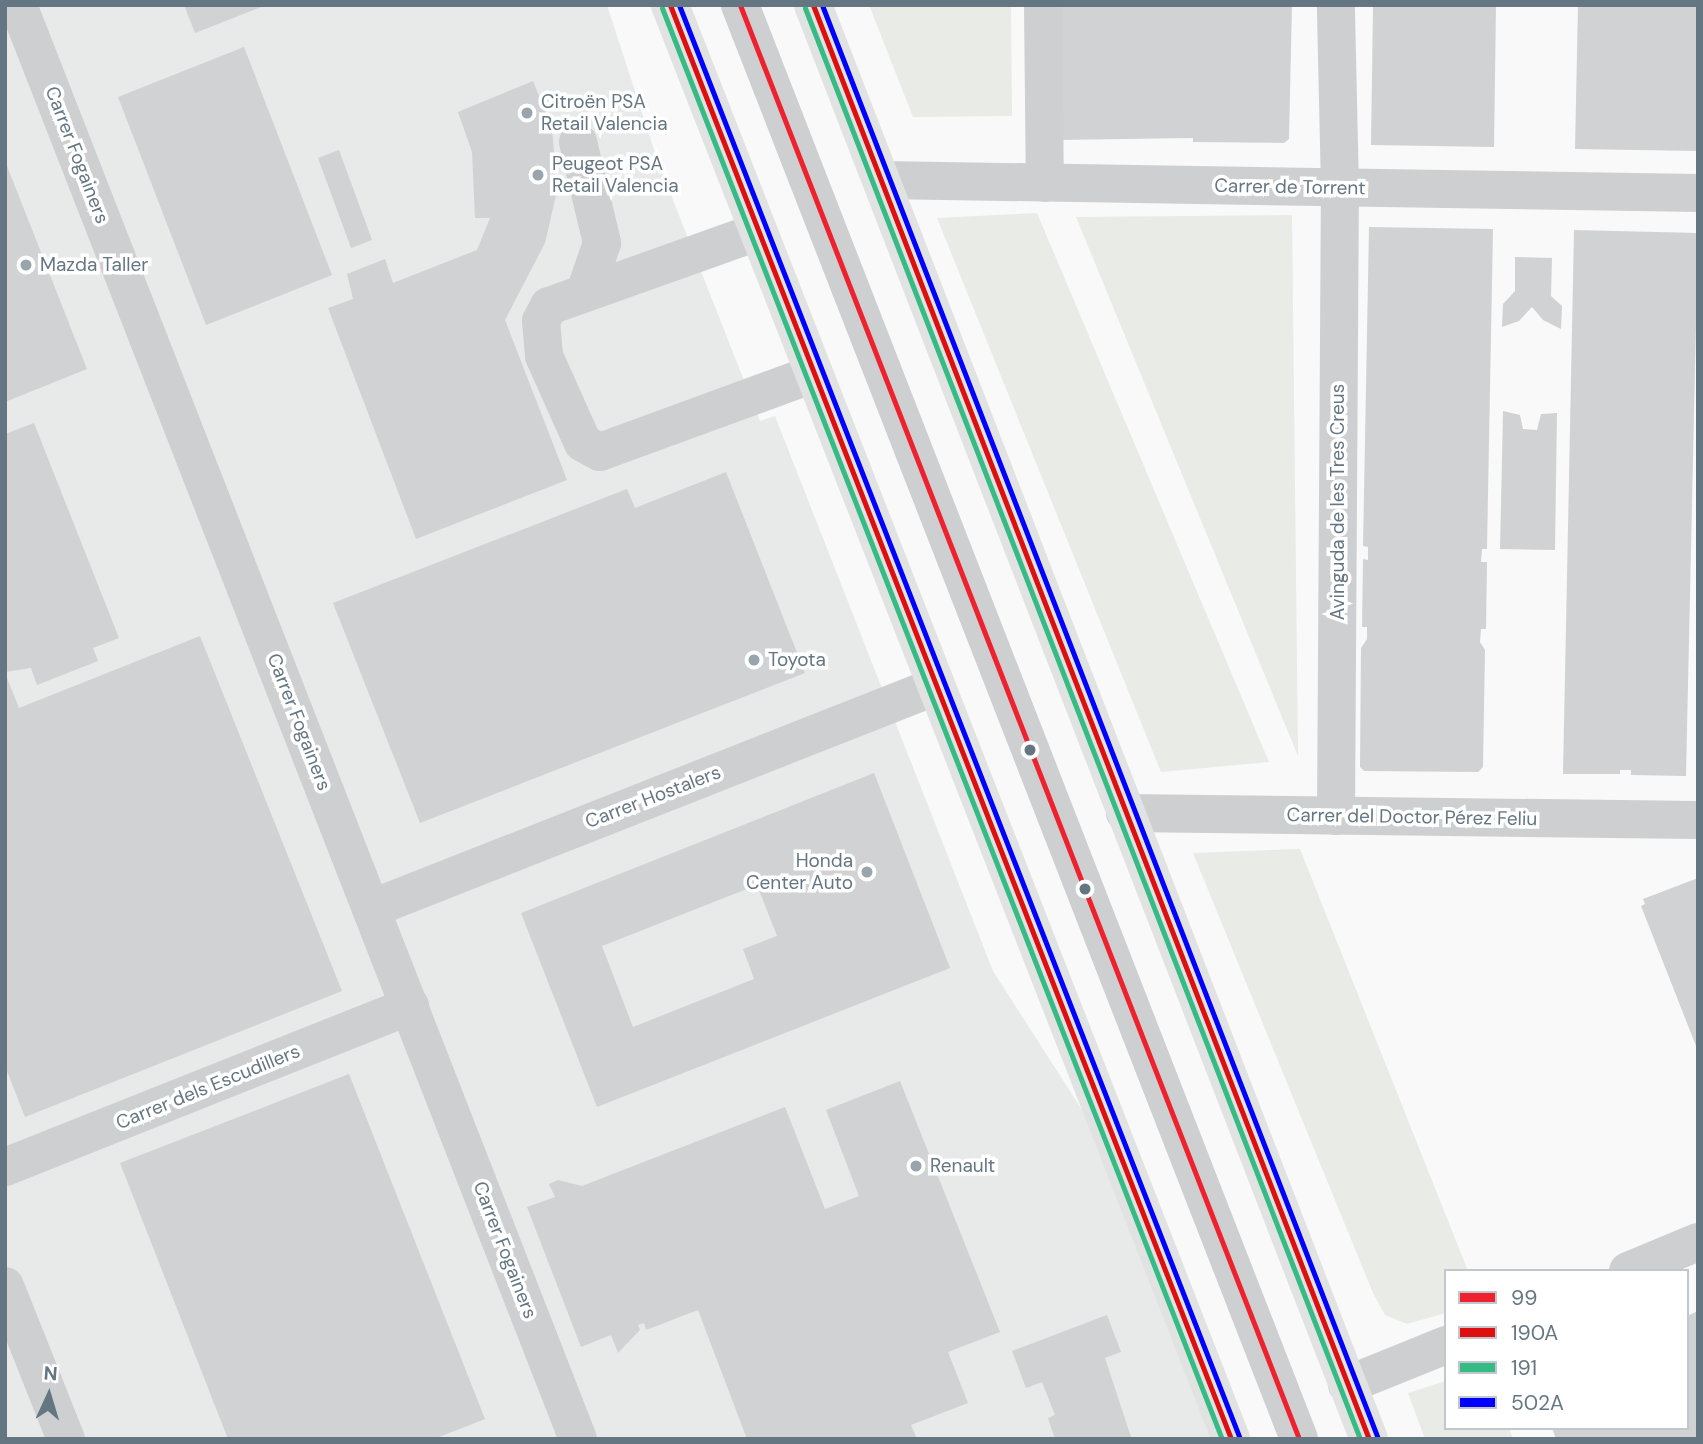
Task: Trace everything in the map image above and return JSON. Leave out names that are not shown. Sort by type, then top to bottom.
[{"type":"main road","points":[[670,5],[934,687],[1231,1439]]},
{"type":"main road","points":[[813,5],[1369,1439]]},
{"type":"street","name":"Carrer Fogainers","points":[[18,5],[373,908],[578,1439]]},
{"type":"street","points":[[740,5],[1299,1439]]},
{"type":"street","points":[[1043,5],[1045,183]]},
{"type":"street","name":"Avinguda de les Tres Creus","points":[[1336,5],[1340,187],[1336,816]]},
{"type":"street","points":[[578,142],[602,243],[585,292]]},
{"type":"street","name":"Carrer de Torrent","points":[[883,180],[1698,193]]},
{"type":"street","points":[[757,232],[549,306],[541,321],[544,356],[583,443],[600,452],[813,374]]},
{"type":"street","name":"Carrer Hostalers","points":[[373,908],[934,687]]},
{"type":"street","name":"Carrer del Doctor Pérez Feliu","points":[[1125,813],[1698,820]]},
{"type":"street","name":"Carrer dels Escudillers","points":[[5,1167],[410,1006]]},
{"type":"street","points":[[1633,1269],[1698,1242]]},
{"type":"street","points":[[5,1286],[66,1439]]},
{"type":"street","points":[[1347,1385],[1444,1346]]},
{"type":"shaded area","points":[[5,5],[607,5],[658,162],[760,421],[775,416],[993,971],[1177,1258],[1244,1439],[5,1439]]},
{"type":"shaded area","points":[[869,5],[1011,5],[1012,116],[913,117]]},
{"type":"shaded area","points":[[1037,213],[1269,762],[1161,772],[937,218]]},
{"type":"shaded area","points":[[1292,215],[1298,756],[1076,217]]},
{"type":"shaded area","points":[[1300,849],[1467,1269],[1444,1269],[1444,1314],[1407,1324],[1385,1315],[1373,1293],[1193,853]]},
{"type":"shaded area","points":[[1444,1382],[1444,1430],[1510,1430],[1513,1439],[1425,1439],[1408,1393]]},
{"type":"building","points":[[184,5],[266,5],[195,33]]},
{"type":"building","points":[[1054,5],[1292,5],[1289,139],[1284,143],[1193,142],[1193,138],[1056,140]]},
{"type":"building","points":[[1373,5],[1496,5],[1494,147],[1371,145]]},
{"type":"building","points":[[1578,5],[1698,5],[1698,151],[1575,149]]},
{"type":"building","points":[[244,47],[332,275],[206,325],[118,97]]},
{"type":"building","points":[[533,81],[552,128],[557,191],[545,243],[505,320],[567,480],[416,539],[328,308],[353,299],[347,274],[385,259],[393,283],[477,250],[490,218],[475,218],[472,152],[458,112]]},
{"type":"building","points":[[339,150],[372,240],[351,248],[318,158]]},
{"type":"building","name":"Mazda Taller","points":[[5,161],[87,369],[5,402]]},
{"type":"building","points":[[1369,227],[1493,229],[1487,549],[1482,549],[1481,562],[1487,562],[1486,629],[1481,629],[1480,642],[1485,650],[1483,767],[1478,772],[1364,771],[1360,767],[1361,648],[1367,639],[1367,627],[1362,627],[1363,559],[1368,560],[1368,547],[1363,546]]},
{"type":"building","points":[[1574,230],[1698,233],[1686,776],[1631,775],[1631,770],[1620,770],[1620,774],[1563,774]]},
{"type":"building","points":[[1515,257],[1552,258],[1551,296],[1562,306],[1561,329],[1543,320],[1532,307],[1519,321],[1502,327],[1503,304],[1515,291]]},
{"type":"building","points":[[1503,411],[1520,415],[1523,429],[1537,430],[1541,414],[1557,413],[1555,550],[1500,549]]},
{"type":"building","points":[[34,423],[119,638],[93,648],[98,661],[37,685],[31,668],[5,672],[5,434]]},
{"type":"building","points":[[726,472],[805,673],[420,823],[333,603],[627,489],[635,508]]},
{"type":"building","points":[[200,636],[342,991],[25,1117],[5,1066],[5,673],[19,708]]},
{"type":"building","points":[[874,773],[950,968],[597,1107],[521,913]],"holes":[[[757,885],[777,936],[743,949],[754,979],[633,1027],[602,946]]]},
{"type":"building","points":[[1698,878],[1698,1051],[1641,906],[1645,904],[1643,899]]},
{"type":"building","points":[[349,1074],[485,1419],[434,1439],[228,1439],[120,1163]]},
{"type":"building","points":[[900,1081],[1000,1332],[948,1352],[968,1403],[911,1425],[917,1439],[747,1439],[698,1310],[646,1330],[644,1323],[638,1325],[640,1330],[618,1353],[611,1335],[581,1347],[527,1207],[555,1197],[549,1184],[558,1180],[582,1186],[785,1107],[825,1209],[859,1196],[826,1110]]},
{"type":"building","points":[[1698,1311],[1698,1439],[1556,1439],[1553,1430],[1689,1430],[1689,1315]]},
{"type":"building","points":[[1107,1315],[1121,1352],[1105,1358],[1131,1437],[1055,1439],[1048,1418],[1055,1415],[1042,1382],[1026,1388],[1012,1351]]},
{"type":"transit line","name":"190A","points":[[670,5],[1231,1439]]},
{"type":"transit line","name":"502A","points":[[679,5],[1239,1436]]},
{"type":"transit line","name":"99","points":[[740,5],[1299,1439]]},
{"type":"transit line","name":"190A","points":[[813,5],[1369,1439]]},
{"type":"transit line","name":"502A","points":[[822,5],[1377,1436]]},
{"type":"transit line","name":"191","points":[[662,8],[1222,1439]]},
{"type":"transit line","name":"191","points":[[805,8],[1360,1439]]},
{"type":"place","name":"Citroën PSA Retail Valencia","points":[[527,113]]},
{"type":"place","name":"Peugeot PSA Retail Valencia","points":[[538,175]]},
{"type":"place","name":"Mazda Taller","points":[[26,265]]},
{"type":"place","name":"Toyota","points":[[754,660]]},
{"type":"place","name":"Honda Center Auto","points":[[867,872]]},
{"type":"place","name":"Renault","points":[[916,1166]]}]
